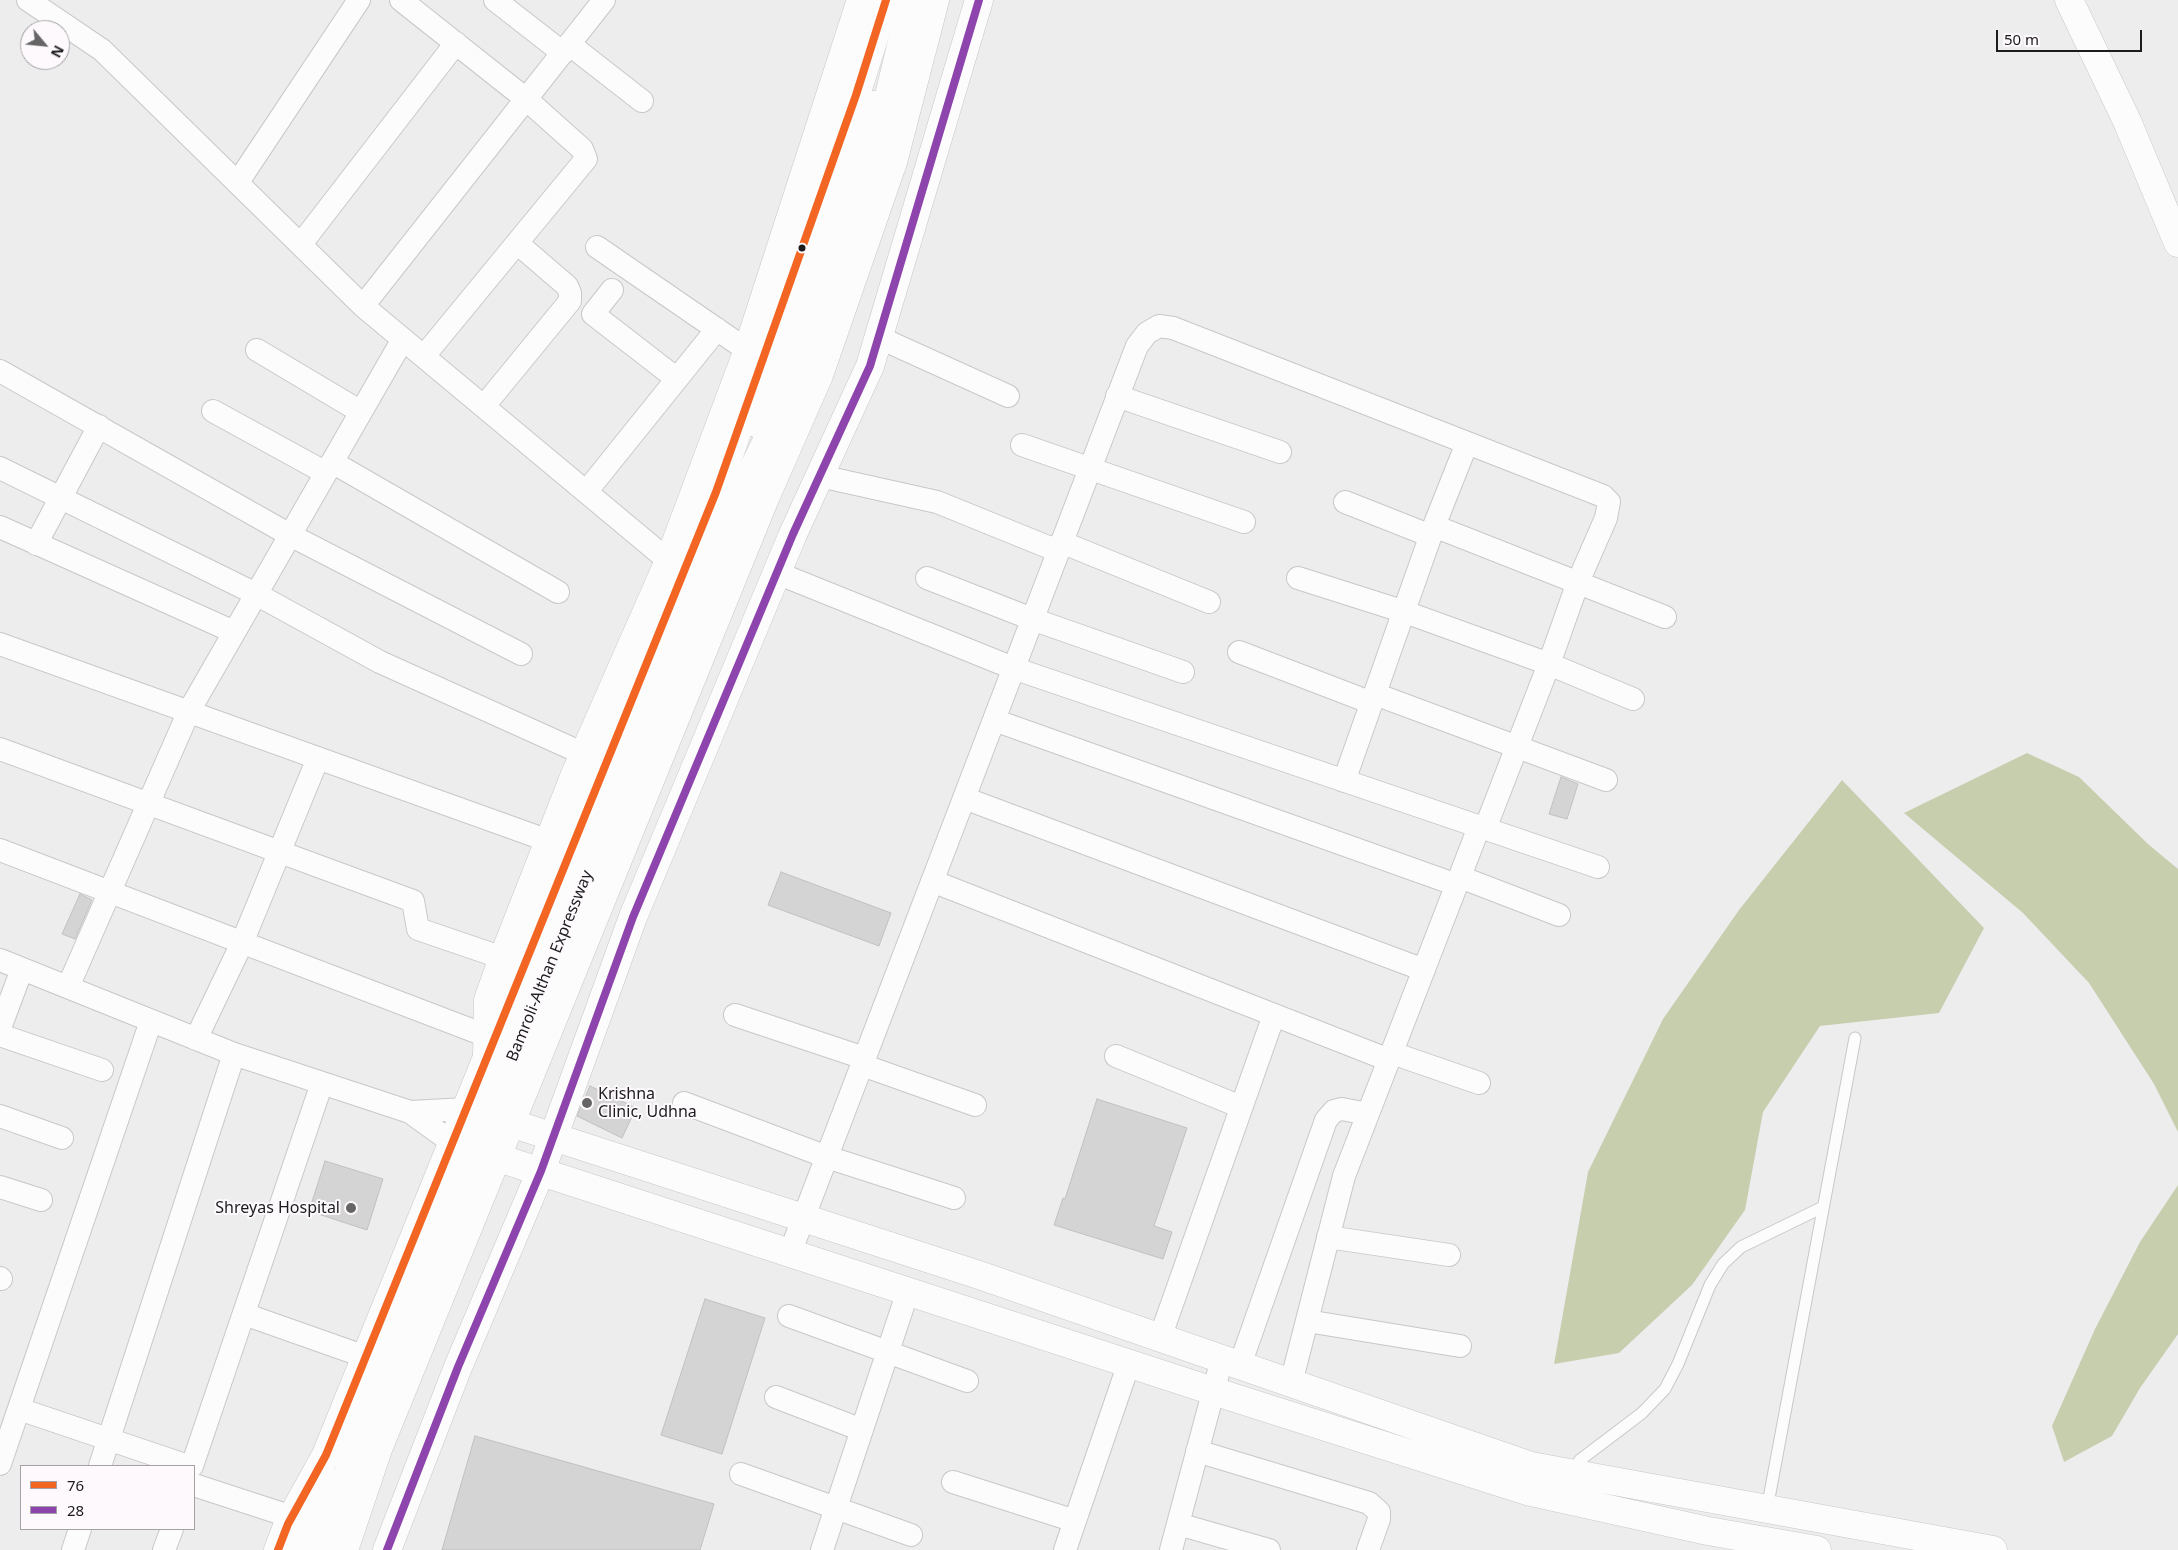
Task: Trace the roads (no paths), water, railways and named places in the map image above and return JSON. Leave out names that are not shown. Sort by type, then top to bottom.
[{"type":"street","points":[[28,0],[102,50],[363,306],[669,561]]},
{"type":"street","points":[[238,182],[360,0]]},
{"type":"street","points":[[401,0],[526,99],[582,150],[586,159],[424,356]]},
{"type":"street","points":[[495,0],[642,100]]},
{"type":"street","points":[[363,306],[604,0]]},
{"type":"street","points":[[344,1550],[476,1150],[489,1116],[488,1000],[584,754],[669,561],[714,468],[747,350],[861,0]]},
{"type":"street","points":[[487,1049],[714,468],[856,96],[886,0]]},
{"type":"street","name":"Bamroli-Althan Expressway","points":[[489,1116],[742,492],[776,368],[856,146],[901,39],[912,0]]},
{"type":"street","points":[[326,1550],[358,1439],[489,1116],[819,375],[893,162],[935,0]]},
{"type":"street","points":[[387,1550],[458,1367],[541,1171],[634,916],[777,574],[870,366],[880,338],[979,0]]},
{"type":"street","points":[[2069,0],[2127,121],[2178,243]]},
{"type":"street","points":[[301,244],[456,43]]},
{"type":"street","points":[[484,406],[570,301],[570,293],[566,286],[518,244]]},
{"type":"street","points":[[597,247],[747,350]]},
{"type":"street","points":[[612,290],[593,314],[677,379]]},
{"type":"street","points":[[790,1253],[1137,346],[1147,333],[1159,326],[1183,332],[1603,496],[1609,502],[1606,518],[1578,582],[1517,747],[1458,881],[1344,1176],[1291,1383]]},
{"type":"street","points":[[586,492],[717,329]]},
{"type":"street","points":[[880,338],[1008,396]]},
{"type":"street","points":[[68,987],[189,712],[403,339]]},
{"type":"street","points":[[257,350],[361,412]]},
{"type":"street","points":[[0,371],[4,371],[290,535],[521,654]]},
{"type":"street","points":[[1117,396],[1280,452]]},
{"type":"street","points":[[213,411],[329,468],[558,592]]},
{"type":"street","points":[[36,544],[99,426]]},
{"type":"street","points":[[1344,781],[1433,531],[1467,443]]},
{"type":"street","points":[[1022,445],[1244,522]]},
{"type":"street","points":[[0,468],[256,594],[380,662],[584,754]]},
{"type":"street","points":[[820,476],[937,502],[1209,602]]},
{"type":"street","points":[[1345,502],[1578,582],[1665,617]]},
{"type":"street","points":[[0,527],[234,632]]},
{"type":"street","points":[[777,574],[1013,668],[1598,867]]},
{"type":"street","points":[[927,578],[1032,619],[1182,672]]},
{"type":"street","points":[[1298,578],[1405,612],[1549,664],[1633,699]]},
{"type":"street","points":[[0,644],[549,841]]},
{"type":"street","points":[[1239,652],[1517,747],[1606,780]]},
{"type":"street","points":[[994,720],[1559,915]]},
{"type":"street","points":[[0,749],[413,901],[418,929],[503,958]]},
{"type":"street","points":[[196,1039],[242,943],[318,758]]},
{"type":"street","points":[[964,798],[1424,970]]},
{"type":"street","points":[[0,850],[242,943],[487,1049]]},
{"type":"street","points":[[932,882],[1274,1015],[1390,1056],[1479,1083]]},
{"type":"street","points":[[0,960],[234,1054],[410,1112],[476,1150],[1213,1391],[1546,1480],[1708,1531],[1817,1550]]},
{"type":"street","points":[[0,1028],[22,969]]},
{"type":"street","points":[[735,1015],[863,1061],[975,1105]]},
{"type":"street","points":[[1160,1338],[1274,1015]]},
{"type":"street","points":[[0,1464],[151,1021]]},
{"type":"street","points":[[0,1035],[102,1070]]},
{"type":"street","points":[[100,1465],[234,1054]]},
{"type":"street","points":[[1116,1056],[1241,1107]]},
{"type":"street","points":[[192,1465],[322,1083]]},
{"type":"street","points":[[684,1103],[827,1157],[954,1198]]},
{"type":"street","points":[[1171,1550],[1213,1391],[1231,1362],[1326,1120],[1334,1111],[1342,1109],[1368,1114]]},
{"type":"street","points":[[410,1112],[489,1116],[554,1137],[979,1275],[1231,1362],[1546,1480],[1767,1510],[1955,1547],[1993,1550]]},
{"type":"street","points":[[0,1116],[62,1138]]},
{"type":"street","points":[[278,1550],[292,1517],[326,1455],[366,1357],[476,1150]]},
{"type":"street","points":[[0,1187],[41,1200]]},
{"type":"street","points":[[1328,1237],[1449,1255]]},
{"type":"street","points":[[822,1550],[908,1291]]},
{"type":"street","points":[[244,1314],[366,1357]]},
{"type":"street","points":[[789,1316],[967,1381]]},
{"type":"street","points":[[1307,1321],[1460,1346]]},
{"type":"street","points":[[1065,1550],[1129,1363]]},
{"type":"street","points":[[776,1397],[862,1430]]},
{"type":"street","points":[[19,1409],[185,1465]]},
{"type":"street","points":[[298,1550],[358,1439]]},
{"type":"street","points":[[1197,1451],[1369,1503],[1379,1512],[1380,1519],[1368,1550]]},
{"type":"street","points":[[741,1474],[911,1536]]},
{"type":"street","points":[[953,1482],[1075,1521]]},
{"type":"street","points":[[195,1485],[292,1517]]},
{"type":"street","points":[[1178,1524],[1269,1550]]},
{"type":"street","points":[[73,1550],[80,1530]]},
{"type":"street","points":[[164,1550],[172,1530]]},
{"type":"lane","points":[[1767,1510],[1855,1038]]},
{"type":"lane","points":[[1546,1480],[1580,1460],[1642,1413],[1665,1388],[1678,1364],[1710,1285],[1723,1264],[1741,1247],[1823,1207]]},
{"type":"place","name":"Krishna Clinic, Udhna","points":[[587,1103]]},
{"type":"place","name":"Shreyas Hospital","points":[[351,1208]]}]
